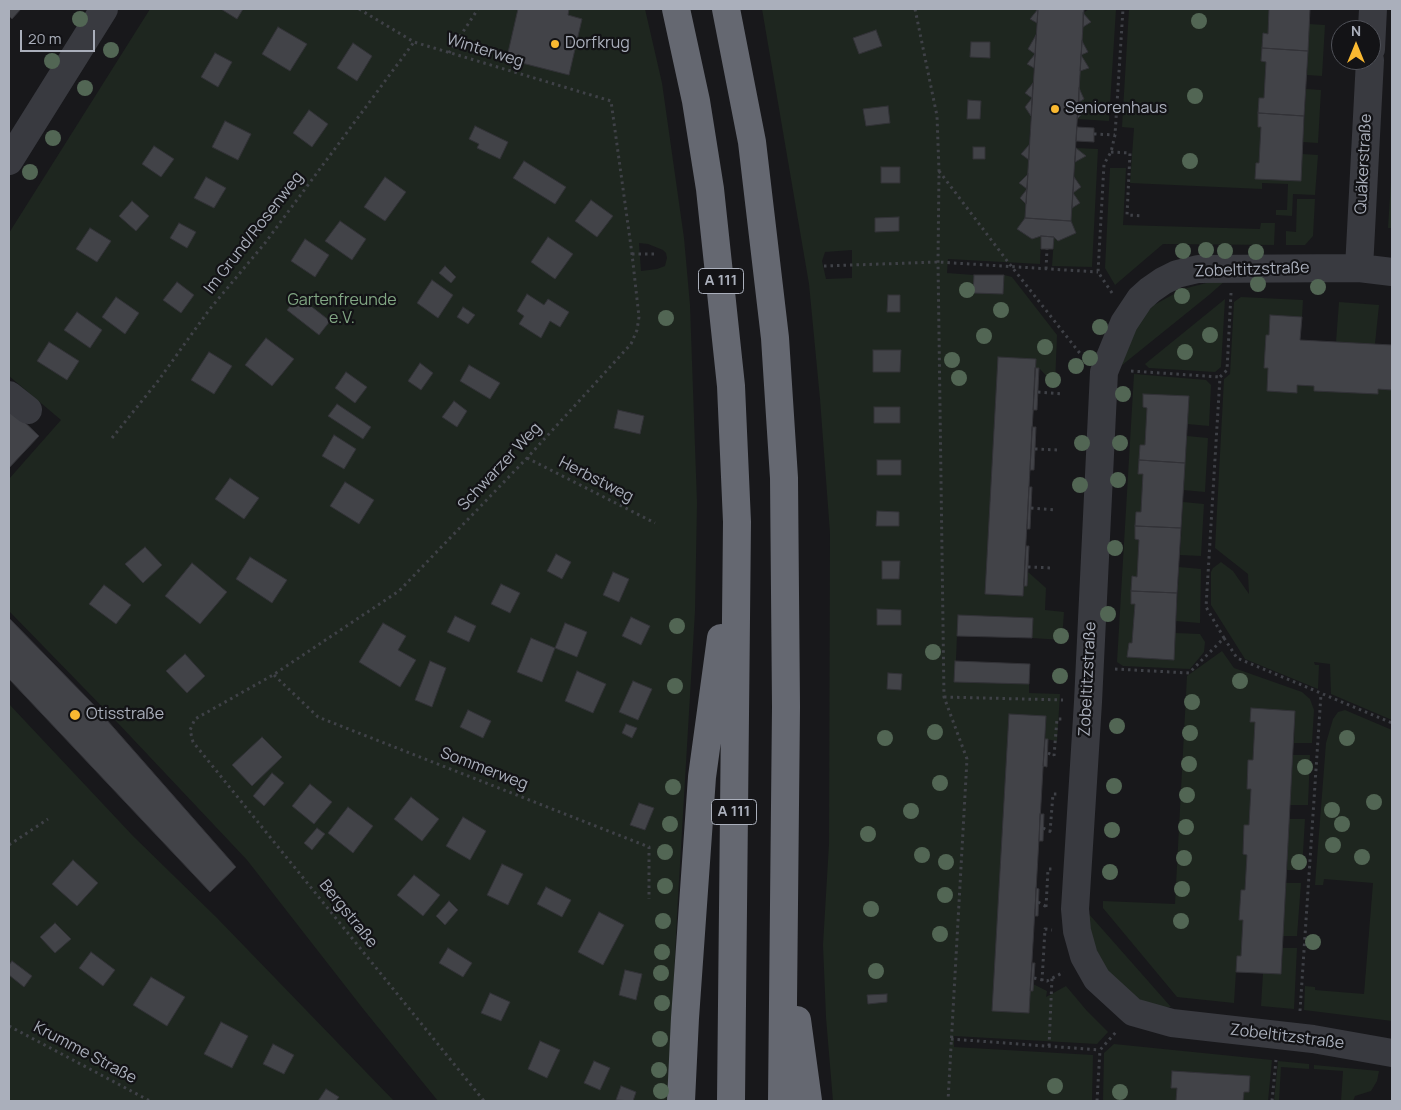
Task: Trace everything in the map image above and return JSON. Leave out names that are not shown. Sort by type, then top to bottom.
[{"type":"highway","name":"A 111","points":[[676,9],[696,101],[710,189],[722,286],[731,386],[737,522],[732,1101]]},
{"type":"highway","name":"A 111","points":[[726,9],[754,161],[775,338],[784,478],[786,697],[782,1101]]},
{"type":"highway","points":[[681,1101],[702,777],[737,522]]},
{"type":"highway","points":[[785,932],[808,1101]]},
{"type":"street","points":[[9,161],[104,9]]},
{"type":"street","name":"Quäkerstraße","points":[[1359,268],[1369,70]]},
{"type":"street","name":"Zobeltitzstraße","points":[[1392,272],[1359,268],[1198,269],[1177,274],[1163,281],[1140,299],[1130,311],[1116,340],[1104,377],[1088,702],[1075,909],[1077,931],[1084,956],[1097,980],[1133,1012],[1172,1023],[1313,1039],[1392,1053]]},
{"type":"path","name":"Winterweg","points":[[359,9],[414,42],[611,101]]},
{"type":"path","points":[[449,53],[478,9]]},
{"type":"path","points":[[915,9],[937,116],[944,697],[967,759],[948,1101]]},
{"type":"path","points":[[1123,9],[1115,135],[1111,152],[1104,164],[1098,272],[1109,290],[1130,311]]},
{"type":"path","name":"Im Grund/Rosenweg","points":[[112,438],[158,381],[209,310],[265,243],[414,42]]},
{"type":"path","name":"Schwarzer Weg","points":[[193,742],[190,730],[195,719],[273,675],[399,591],[527,458],[632,344],[639,317],[611,101]]},
{"type":"path","points":[[1094,134],[1115,135]]},
{"type":"path","points":[[1111,152],[1130,153],[1127,215],[1143,216]]},
{"type":"path","points":[[939,171],[1011,267],[1104,377],[1129,371],[1220,377]]},
{"type":"path","points":[[1046,269],[1047,248]]},
{"type":"path","points":[[632,254],[658,254]]},
{"type":"path","points":[[824,266],[938,262],[1098,272]]},
{"type":"path","points":[[1233,268],[1227,370],[1220,377],[1206,607],[1237,658],[1392,723]]},
{"type":"path","points":[[1038,392],[1062,394]]},
{"type":"path","points":[[1035,449],[1059,450]]},
{"type":"path","name":"Herbstweg","points":[[527,458],[655,523]]},
{"type":"path","points":[[1031,508],[1056,510]]},
{"type":"path","points":[[1028,567],[1053,568]]},
{"type":"path","points":[[1089,668],[1189,673],[1224,638]]},
{"type":"path","name":"Sommerweg","points":[[273,675],[318,718],[649,847],[649,899]]},
{"type":"path","points":[[1300,1016],[1321,694]]},
{"type":"path","points":[[944,697],[1088,702]]},
{"type":"path","points":[[1048,753],[1055,756],[1057,719],[1064,720]]},
{"type":"path","name":"Bergstraße","points":[[193,742],[484,1101]]},
{"type":"path","points":[[1044,828],[1050,832],[1053,794],[1060,794]]},
{"type":"path","points":[[9,845],[48,819]]},
{"type":"path","points":[[1038,902],[1046,907]]},
{"type":"path","points":[[1042,981],[1045,929],[1054,930]]},
{"type":"path","points":[[1034,978],[1047,981],[1066,971]]},
{"type":"path","points":[[1049,1046],[1052,978]]},
{"type":"path","name":"Krumme Straße","points":[[9,1026],[150,1101]]},
{"type":"path","points":[[1097,1101],[1100,1050],[1116,1031]]},
{"type":"path","points":[[951,1039],[1100,1050]]},
{"type":"path","points":[[1272,1101],[1276,1055]]},
{"type":"green space","name":"Gartenfreunde e.V.","points":[[150,9],[645,9],[662,83],[684,238],[690,305],[697,503],[695,611],[668,1101],[438,1101],[247,860],[9,611],[9,479],[61,420],[9,376],[9,233]],"holes":[[[639,243],[648,244],[666,253],[665,266],[641,271]]]},
{"type":"green space","points":[[762,9],[1038,9],[1030,19],[1037,23],[1036,35],[1028,49],[1035,54],[1027,64],[1034,68],[1033,83],[1025,93],[1032,98],[1025,107],[1031,116],[1029,145],[1021,154],[1029,160],[1028,174],[1019,183],[1027,189],[1020,198],[1026,204],[1025,218],[1018,229],[1032,239],[1041,236],[1040,264],[948,259],[947,273],[974,275],[974,293],[1003,294],[1004,275],[1012,277],[1057,335],[1055,385],[1039,368],[1035,368],[1036,359],[998,357],[985,593],[1023,596],[1024,586],[1027,586],[1028,572],[1046,588],[1045,610],[1064,612],[1062,640],[1032,638],[1032,618],[957,636],[955,682],[1029,684],[1029,693],[1060,694],[1057,741],[1045,739],[1046,716],[1009,714],[992,1011],[1030,991],[1033,984],[1047,991],[1046,997],[1066,986],[1108,1032],[1097,1044],[954,1036],[954,1047],[1093,1055],[1092,1101],[833,1101],[826,1017],[823,945],[829,844],[830,533],[809,284]],"holes":[[[852,250],[852,278],[826,279],[822,261],[825,252]]]},
{"type":"green space","points":[[1089,9],[1116,9],[1109,121],[1077,119],[1082,114],[1079,102],[1084,99],[1079,88],[1080,71],[1088,67],[1081,55],[1088,52],[1082,41],[1083,27],[1090,21],[1083,13]]},
{"type":"green space","points":[[1129,9],[1269,9],[1268,34],[1263,34],[1261,61],[1266,62],[1264,98],[1259,99],[1258,127],[1261,127],[1259,163],[1256,164],[1255,178],[1300,181],[1302,154],[1318,155],[1315,195],[1293,194],[1292,216],[1276,215],[1276,210],[1287,210],[1288,184],[1262,183],[1262,189],[1130,183],[1134,128],[1122,127]]},
{"type":"green space","points":[[1309,24],[1325,25],[1322,76],[1307,75]]},
{"type":"green space","points":[[1306,89],[1321,90],[1318,143],[1303,142]]},
{"type":"green space","points":[[1076,148],[1098,149],[1092,267],[1052,266],[1054,237],[1058,241],[1076,233],[1071,221],[1072,208],[1080,203],[1073,193],[1081,187],[1074,177],[1075,162],[1085,156]]},
{"type":"green space","points":[[1110,168],[1126,168],[1123,225],[1260,229],[1261,223],[1275,223],[1274,245],[1163,244],[1115,285],[1105,268]]},
{"type":"green space","points":[[1391,181],[1392,228],[1388,228]]},
{"type":"green space","points":[[1297,199],[1315,199],[1313,236],[1305,245],[1286,245],[1286,231],[1296,232]]},
{"type":"green space","points":[[1226,280],[1121,366],[1140,319],[1154,305],[1183,289]]},
{"type":"green space","points":[[1241,297],[1303,300],[1302,317],[1270,315],[1269,335],[1266,335],[1265,368],[1268,368],[1267,391],[1296,393],[1297,385],[1314,386],[1315,391],[1378,394],[1378,389],[1392,390],[1392,720],[1331,694],[1330,664],[1314,662],[1315,665],[1319,665],[1318,689],[1245,659],[1211,605],[1211,572],[1221,562],[1233,571],[1249,594],[1248,574],[1215,548],[1224,379],[1230,374],[1234,302]]},
{"type":"green space","points":[[1225,299],[1221,367],[1215,372],[1149,368],[1145,364]]},
{"type":"green space","points":[[1339,302],[1379,305],[1375,344],[1336,342]]},
{"type":"green space","points":[[1134,374],[1206,380],[1211,385],[1209,426],[1187,424],[1189,396],[1143,394],[1143,407],[1147,408],[1145,445],[1140,445],[1138,474],[1143,474],[1141,512],[1136,512],[1135,539],[1139,540],[1137,577],[1132,577],[1131,603],[1135,604],[1132,643],[1129,643],[1128,657],[1173,660],[1175,633],[1200,634],[1205,642],[1204,652],[1190,669],[1123,666],[1117,662]]},
{"type":"green space","points":[[1187,436],[1208,438],[1205,492],[1183,490]]},
{"type":"green space","points":[[1183,502],[1204,504],[1201,556],[1180,555]]},
{"type":"green space","points":[[1179,567],[1201,569],[1200,623],[1176,621]]},
{"type":"green space","points":[[1222,651],[1234,668],[1302,692],[1310,699],[1314,710],[1312,743],[1294,743],[1295,711],[1251,709],[1251,722],[1255,722],[1253,760],[1248,760],[1247,789],[1251,789],[1249,825],[1244,826],[1243,854],[1247,855],[1245,890],[1241,890],[1239,919],[1243,920],[1241,956],[1237,956],[1234,1003],[1177,997],[1103,908],[1103,901],[1175,904],[1187,676]]},
{"type":"green space","points":[[9,704],[133,836],[217,918],[394,1101],[9,1101]]},
{"type":"green space","points":[[1345,710],[1392,730],[1392,1021],[1304,1010],[1305,986],[1315,987],[1315,990],[1364,994],[1373,883],[1324,879],[1323,885],[1315,885],[1326,743],[1333,719],[1338,712]]},
{"type":"green space","points":[[1293,755],[1310,755],[1308,805],[1290,805]]},
{"type":"green space","points":[[1289,819],[1305,819],[1302,870],[1287,870]]},
{"type":"green space","points":[[1286,883],[1301,883],[1297,936],[1283,936]]},
{"type":"green space","points":[[1088,913],[1171,1007],[1161,1008],[1138,999],[1111,977],[1092,942]]},
{"type":"green space","points":[[1283,948],[1297,948],[1294,1009],[1261,1006],[1263,973],[1281,974]]},
{"type":"green space","points":[[1114,1044],[1272,1060],[1268,1101],[1243,1101],[1244,1092],[1249,1092],[1250,1076],[1172,1071],[1171,1087],[1177,1088],[1176,1101],[1103,1101],[1104,1053]]},
{"type":"green space","points":[[1278,1061],[1309,1064],[1309,1069],[1281,1067],[1279,1101],[1274,1101]]},
{"type":"green space","points":[[1314,1065],[1379,1071],[1377,1081],[1371,1091],[1355,1096],[1353,1101],[1341,1101],[1343,1071],[1314,1069]]},
{"type":"building","points":[[9,9],[21,9],[12,19],[9,16]]},
{"type":"building","points":[[221,9],[243,9],[237,19]]},
{"type":"building","points":[[518,9],[569,9],[568,15],[582,19],[569,75],[514,61],[507,57]]},
{"type":"building","name":"Seniorenhaus","points":[[1038,9],[1084,9],[1071,221],[1025,218]]},
{"type":"building","points":[[1038,9],[1037,23],[1030,19]]},
{"type":"building","points":[[1269,9],[1310,9],[1308,51],[1262,48],[1263,33],[1268,34]]},
{"type":"building","points":[[1083,13],[1091,22],[1083,27]]},
{"type":"building","points":[[278,27],[307,44],[290,71],[262,54]]},
{"type":"building","points":[[876,30],[882,46],[859,54],[853,38]]},
{"type":"building","points":[[1036,35],[1035,54],[1028,49]]},
{"type":"building","points":[[1082,41],[1088,52],[1081,55]]},
{"type":"building","points":[[971,42],[990,42],[990,58],[970,57]]},
{"type":"building","points":[[353,43],[372,56],[357,81],[337,68]]},
{"type":"building","points":[[1262,48],[1308,51],[1304,116],[1258,113],[1259,98],[1264,98],[1266,62],[1261,61]]},
{"type":"building","points":[[215,53],[232,62],[218,87],[201,77]]},
{"type":"building","points":[[1035,54],[1034,68],[1027,64]]},
{"type":"building","points":[[1081,55],[1089,68],[1080,71]]},
{"type":"building","points":[[1033,83],[1032,98],[1025,93]]},
{"type":"building","points":[[1079,88],[1084,99],[1079,102]]},
{"type":"building","points":[[1032,98],[1031,116],[1025,107]]},
{"type":"building","points":[[968,100],[981,101],[980,119],[967,119]]},
{"type":"building","points":[[1079,102],[1082,114],[1077,119]]},
{"type":"building","points":[[888,106],[890,123],[866,126],[863,109]]},
{"type":"building","points":[[309,110],[328,124],[312,147],[293,133]]},
{"type":"building","points":[[1258,113],[1304,116],[1301,181],[1255,179],[1256,163],[1259,163],[1261,127],[1258,127]]},
{"type":"building","points":[[225,121],[251,134],[238,160],[212,147]]},
{"type":"building","points":[[475,126],[508,142],[500,159],[477,148],[479,144],[469,139]]},
{"type":"building","points":[[1077,127],[1094,128],[1094,142],[1076,141]]},
{"type":"building","points":[[1029,145],[1029,160],[1021,154]]},
{"type":"building","points":[[154,146],[174,159],[161,177],[142,164]]},
{"type":"building","points":[[973,147],[985,147],[985,159],[973,159]]},
{"type":"building","points":[[1076,148],[1086,156],[1075,162]]},
{"type":"building","points":[[524,161],[566,187],[555,204],[513,178]]},
{"type":"building","points":[[881,167],[900,167],[900,183],[881,183]]},
{"type":"building","points":[[1028,174],[1027,189],[1019,183]]},
{"type":"building","points":[[206,177],[226,188],[214,208],[194,198]]},
{"type":"building","points":[[385,177],[406,192],[385,221],[364,207]]},
{"type":"building","points":[[1074,177],[1081,187],[1073,193]]},
{"type":"building","points":[[1027,189],[1026,204],[1020,198]]},
{"type":"building","points":[[1073,193],[1080,203],[1072,208]]},
{"type":"building","points":[[591,200],[613,216],[597,237],[575,221]]},
{"type":"building","points":[[132,201],[149,216],[136,231],[119,216]]},
{"type":"building","points":[[899,217],[899,231],[875,232],[875,218]]},
{"type":"building","points":[[1025,218],[1071,221],[1076,233],[1058,241],[1054,237],[1041,236],[1032,239],[1017,229]]},
{"type":"building","points":[[340,221],[366,239],[352,260],[325,241]]},
{"type":"building","points":[[179,223],[196,232],[187,248],[170,238]]},
{"type":"building","points":[[90,228],[111,241],[97,262],[76,249]]},
{"type":"building","points":[[1041,236],[1054,237],[1053,249],[1041,249]]},
{"type":"building","points":[[548,237],[573,254],[555,279],[531,262]]},
{"type":"building","points":[[305,239],[329,255],[315,277],[291,261]]},
{"type":"building","points":[[445,266],[456,277],[451,283],[439,273]]},
{"type":"building","points":[[974,275],[1004,275],[1003,294],[973,293]]},
{"type":"building","points":[[432,280],[453,295],[438,318],[417,303]]},
{"type":"building","points":[[177,282],[194,295],[181,313],[163,300]]},
{"type":"building","points":[[527,294],[544,305],[548,299],[569,312],[560,327],[550,321],[541,338],[519,324],[524,316],[517,311]]},
{"type":"building","points":[[888,295],[900,295],[900,312],[887,312]]},
{"type":"building","points":[[298,296],[330,321],[319,335],[287,310]]},
{"type":"building","points":[[116,297],[139,313],[125,334],[102,317]]},
{"type":"building","points":[[463,307],[475,315],[468,324],[457,317]]},
{"type":"building","points":[[77,312],[102,330],[90,348],[64,330]]},
{"type":"building","points":[[1270,315],[1302,317],[1300,340],[1392,345],[1392,390],[1378,389],[1378,394],[1314,391],[1314,386],[1297,385],[1297,393],[1267,391],[1268,368],[1264,368],[1266,335],[1269,335]]},
{"type":"building","points":[[266,338],[294,359],[272,386],[245,365]]},
{"type":"building","points":[[49,342],[79,361],[67,380],[37,361]]},
{"type":"building","points":[[873,350],[901,350],[900,372],[873,372]]},
{"type":"building","points":[[209,352],[232,366],[214,394],[191,380]]},
{"type":"building","points":[[998,357],[1036,359],[1023,596],[985,594]]},
{"type":"building","points":[[420,363],[433,373],[421,390],[408,381]]},
{"type":"building","points":[[469,365],[500,383],[490,399],[460,381]]},
{"type":"building","points":[[1035,368],[1039,368],[1037,410],[1033,410]]},
{"type":"building","points":[[346,372],[367,387],[355,403],[335,388]]},
{"type":"building","points":[[1143,394],[1189,396],[1185,463],[1139,460],[1140,445],[1145,445],[1147,408],[1143,407]]},
{"type":"building","points":[[454,401],[467,411],[457,427],[442,417]]},
{"type":"building","points":[[337,404],[371,427],[363,439],[328,416]]},
{"type":"building","points":[[9,407],[39,436],[9,468]]},
{"type":"building","points":[[874,407],[900,407],[900,423],[874,423]]},
{"type":"building","points":[[618,410],[644,416],[640,434],[614,428]]},
{"type":"building","points":[[1032,427],[1036,427],[1035,449],[1034,470],[1030,470]]},
{"type":"building","points":[[334,435],[356,449],[344,469],[322,456]]},
{"type":"building","points":[[877,460],[901,460],[901,475],[877,475]]},
{"type":"building","points":[[1139,460],[1185,463],[1181,528],[1135,526],[1136,512],[1141,512],[1143,474],[1138,474]]},
{"type":"building","points":[[230,478],[259,498],[244,519],[215,499]]},
{"type":"building","points":[[345,482],[374,500],[359,524],[330,506]]},
{"type":"building","points":[[1029,487],[1032,487],[1030,529],[1027,529]]},
{"type":"building","points":[[877,511],[899,512],[899,526],[876,526]]},
{"type":"building","points":[[1135,526],[1181,528],[1177,593],[1131,591],[1132,576],[1137,577],[1139,540],[1135,539]]},
{"type":"building","points":[[1026,546],[1029,546],[1027,586],[1024,586]]},
{"type":"building","points":[[145,547],[162,565],[143,583],[125,564]]},
{"type":"building","points":[[556,554],[571,562],[562,579],[547,571]]},
{"type":"building","points":[[250,557],[287,580],[272,603],[236,579]]},
{"type":"building","points":[[882,561],[900,561],[899,579],[882,579]]},
{"type":"building","points":[[192,563],[227,592],[200,624],[165,596]]},
{"type":"building","points":[[613,572],[629,579],[619,602],[603,595]]},
{"type":"building","points":[[501,584],[520,593],[510,613],[491,604]]},
{"type":"building","points":[[104,585],[131,605],[116,624],[89,604]]},
{"type":"building","points":[[1131,591],[1177,593],[1174,660],[1127,657],[1129,643],[1132,643],[1135,604],[1131,604]]},
{"type":"building","points":[[877,609],[901,610],[901,625],[877,625]]},
{"type":"building","points":[[958,615],[1033,618],[1032,638],[957,636]]},
{"type":"building","points":[[455,616],[476,626],[469,642],[447,632]]},
{"type":"building","points":[[631,617],[650,626],[641,645],[622,636]]},
{"type":"building","name":"Otisstraße","points":[[9,618],[92,703],[236,867],[210,892],[9,679]]},
{"type":"building","points":[[383,623],[406,636],[398,650],[416,660],[400,687],[359,662]]},
{"type":"building","points":[[565,623],[587,632],[577,657],[555,648]]},
{"type":"building","points":[[531,638],[555,648],[542,682],[517,672]]},
{"type":"building","points":[[185,654],[205,676],[187,693],[166,671]]},
{"type":"building","points":[[430,661],[446,668],[432,707],[415,700]]},
{"type":"building","points":[[955,661],[1030,664],[1029,684],[954,682]]},
{"type":"building","points":[[577,671],[606,684],[593,713],[565,701]]},
{"type":"building","points":[[888,673],[902,674],[901,690],[887,689]]},
{"type":"building","points":[[633,681],[652,689],[638,720],[619,712]]},
{"type":"building","points":[[1251,708],[1295,711],[1281,974],[1236,972],[1237,956],[1241,956],[1243,920],[1239,920],[1241,890],[1245,890],[1247,855],[1243,854],[1244,825],[1249,825],[1251,789],[1247,789],[1248,760],[1253,760],[1255,722],[1250,722]]},
{"type":"building","points":[[468,710],[491,721],[483,738],[460,727]]},
{"type":"building","points":[[1009,714],[1046,716],[1029,1013],[992,1011]]},
{"type":"building","points":[[626,724],[637,728],[632,738],[622,733]]},
{"type":"building","points":[[262,737],[282,757],[252,786],[232,765]]},
{"type":"building","points":[[1045,739],[1048,739],[1047,767],[1043,766]]},
{"type":"building","points":[[272,773],[284,783],[264,806],[253,796]]},
{"type":"building","points":[[310,784],[332,802],[314,824],[292,806]]},
{"type":"building","points":[[411,797],[439,819],[422,841],[394,819]]},
{"type":"building","points":[[639,803],[654,808],[645,830],[630,825]]},
{"type":"building","points":[[348,807],[373,826],[353,853],[328,833]]},
{"type":"building","points":[[1040,814],[1044,814],[1043,841],[1039,841]]},
{"type":"building","points":[[463,817],[486,831],[470,860],[446,846]]},
{"type":"building","points":[[317,828],[325,834],[312,850],[304,843]]},
{"type":"building","points":[[73,860],[98,883],[77,906],[52,884]]},
{"type":"building","points":[[502,864],[523,874],[508,905],[487,895]]},
{"type":"building","points":[[414,875],[440,895],[423,916],[397,895]]},
{"type":"building","points":[[546,887],[571,900],[562,917],[537,904]]},
{"type":"building","points":[[1036,888],[1039,889],[1038,916],[1035,916]]},
{"type":"building","points":[[449,901],[458,910],[445,925],[436,916]]},
{"type":"building","points":[[599,912],[624,925],[603,965],[578,952]]},
{"type":"building","points":[[55,923],[71,939],[55,953],[40,937]]},
{"type":"building","points":[[448,948],[472,963],[463,977],[439,963]]},
{"type":"building","points":[[91,952],[115,970],[103,986],[79,968]]},
{"type":"building","points":[[12,961],[32,976],[24,987],[9,975],[9,965]]},
{"type":"building","points":[[1032,963],[1035,963],[1033,991],[1030,991]]},
{"type":"building","points":[[625,970],[642,974],[636,1000],[619,995]]},
{"type":"building","points":[[151,977],[185,997],[167,1026],[133,1005]]},
{"type":"building","points":[[490,993],[510,1002],[501,1021],[481,1013]]},
{"type":"building","points":[[887,994],[887,1002],[868,1004],[867,995]]},
{"type":"building","points":[[221,1022],[248,1036],[232,1068],[204,1054]]},
{"type":"building","points":[[540,1041],[560,1050],[547,1078],[528,1069]]},
{"type":"building","points":[[273,1044],[294,1055],[284,1074],[263,1064]]},
{"type":"building","points":[[594,1061],[610,1068],[600,1090],[584,1083]]},
{"type":"building","points":[[1172,1071],[1250,1076],[1249,1092],[1244,1092],[1243,1101],[1176,1101],[1177,1088],[1171,1088]]},
{"type":"building","points":[[621,1086],[636,1092],[633,1101],[616,1100]]},
{"type":"building","points":[[326,1089],[339,1097],[336,1101],[318,1101]]},
{"type":"place","name":"Dorfkrug","points":[[555,44]]},
{"type":"place","name":"Seniorenhaus","points":[[1055,109]]},
{"type":"place","name":"Otisstraße","points":[[75,715]]}]
